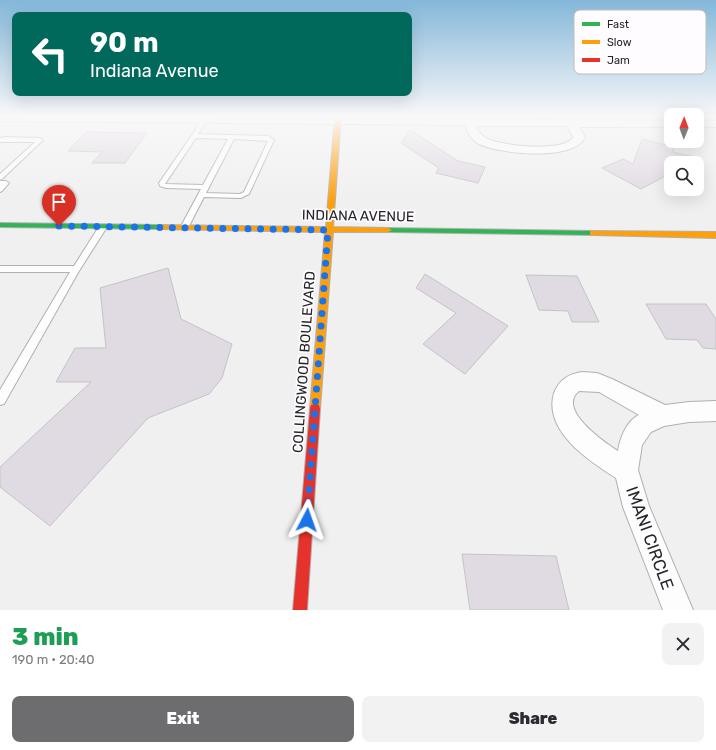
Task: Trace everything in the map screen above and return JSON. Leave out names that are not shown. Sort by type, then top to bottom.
[{"type":"street","name":"COLLINGWOOD BOULEVARD","points":[[300,610],[336,144]]},
{"type":"street","points":[[493,144],[505,148],[522,149],[563,148],[574,144]]},
{"type":"street","name":"INDIANA AVENUE","points":[[0,225],[716,235]]},
{"type":"street","points":[[626,470],[604,457],[569,426],[563,410],[562,397],[568,388],[578,382],[594,382],[610,388],[664,416]]},
{"type":"street","name":"IMANI CIRCLE","points":[[678,610],[636,507],[626,470],[631,441],[643,424],[664,416],[689,412],[716,411]]},
{"type":"lane","points":[[0,178],[35,144]]},
{"type":"lane","points":[[188,144],[162,185],[206,187]]},
{"type":"lane","points":[[184,228],[228,144]]},
{"type":"lane","points":[[202,195],[241,196],[247,193],[269,144]]},
{"type":"lane","points":[[0,183],[6,183],[0,190]]},
{"type":"lane","points":[[0,400],[76,269],[103,227]]},
{"type":"lane","points":[[0,269],[76,269]]},
{"type":"building","points":[[74,144],[139,144],[125,163],[92,163],[102,152],[68,151]]},
{"type":"building","points":[[403,144],[432,144],[458,161],[485,167],[478,183],[436,173],[439,168]]},
{"type":"building","points":[[640,144],[664,144],[664,148],[674,148],[673,152],[690,156],[664,156],[664,177],[641,189],[602,168],[623,159],[633,164]]},
{"type":"building","points":[[168,268],[181,319],[232,344],[222,378],[209,394],[148,418],[50,526],[0,487],[0,467],[91,382],[56,382],[75,348],[106,348],[100,288]]},
{"type":"building","points":[[425,274],[508,326],[465,374],[423,344],[456,313],[416,288]]},
{"type":"building","points":[[526,275],[577,276],[599,322],[572,322],[568,311],[539,310]]},
{"type":"building","points":[[646,304],[706,304],[716,319],[716,349],[703,348],[697,340],[666,339]]},
{"type":"building","points":[[462,554],[556,556],[569,610],[470,610]]},
{"type":"traffic: fast","points":[[0,225],[159,227]]},
{"type":"traffic: fast","points":[[388,230],[593,233]]},
{"type":"traffic: slow","points":[[315,409],[336,144]]},
{"type":"traffic: slow","points":[[159,227],[388,230]]},
{"type":"traffic: slow","points":[[593,233],[716,235]]},
{"type":"traffic: jam","points":[[300,610],[315,409]]},
{"type":"route","points":[[59,226],[328,230],[307,520]]}]
